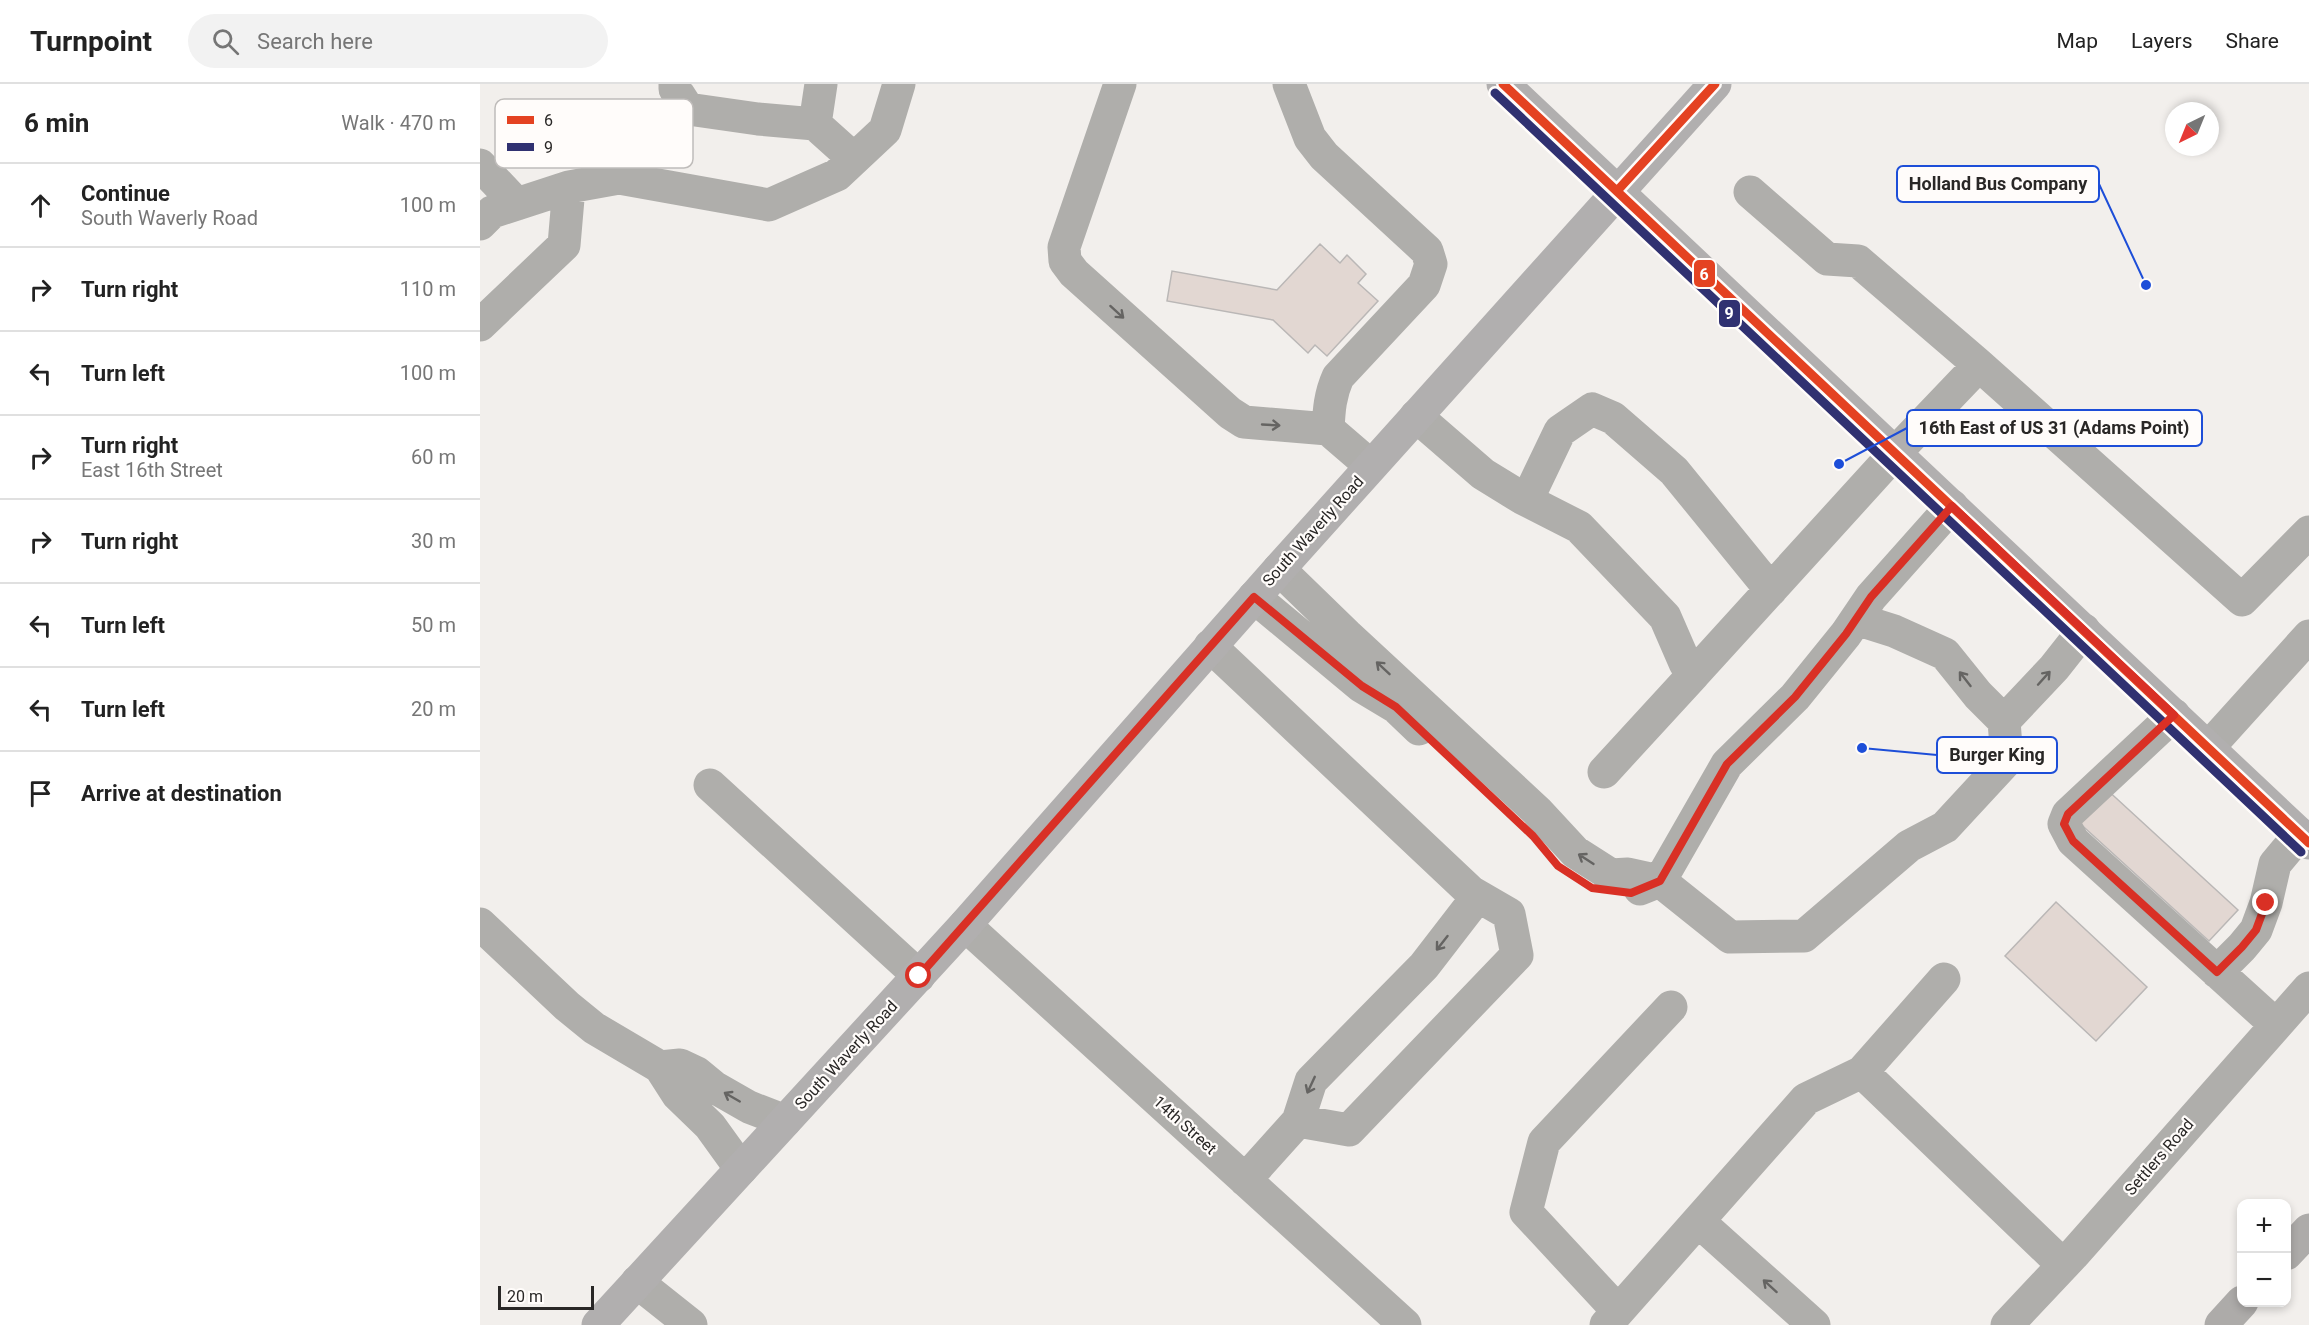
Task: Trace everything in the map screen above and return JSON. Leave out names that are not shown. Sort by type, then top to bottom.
[{"type":"highway","points":[[2287,1253],[2309,1230]]},
{"type":"highway","points":[[2222,1325],[2238,1307]]},
{"type":"main road","points":[[1503,84],[2305,839]]},
{"type":"main road","name":"South Waverly Road","points":[[598,1325],[965,925],[1279,568],[1715,84]]},
{"type":"street","points":[[675,84],[675,89],[682,99]]},
{"type":"street","points":[[815,124],[821,84]]},
{"type":"street","points":[[480,224],[492,212],[569,187],[619,178],[769,205],[837,175],[885,130],[899,84]]},
{"type":"street","points":[[1120,84],[1064,247],[1065,261],[1074,273],[1230,413],[1244,422],[1328,429],[1371,466]]},
{"type":"street","points":[[1289,84],[1310,138],[1324,156],[1427,251],[1431,264],[1424,285],[1338,377],[1330,397],[1328,429]]},
{"type":"street","points":[[693,110],[815,124],[854,159]]},
{"type":"street","points":[[480,165],[517,204]]},
{"type":"street","points":[[480,325],[564,245],[569,187]]},
{"type":"street","points":[[1750,192],[1827,259],[1858,261],[1979,365],[2242,600],[2309,532]]},
{"type":"street","points":[[1604,772],[1895,453],[1979,365]]},
{"type":"street","points":[[1527,500],[1560,431],[1592,409],[1613,418],[1674,471],[1771,590]]},
{"type":"street","points":[[1416,416],[1483,474],[1579,527],[1665,617],[1685,663],[1694,674]]},
{"type":"street","points":[[1254,597],[1362,686],[1396,707],[1533,836],[1558,866],[1592,888],[1631,893],[1660,881],[1727,764],[1795,697],[1846,634],[1871,597],[1952,506]]},
{"type":"street","points":[[1279,568],[1347,635],[1537,811],[1575,852],[1611,875],[1628,874],[1660,881],[1730,937],[1804,936],[1909,846],[1945,827],[2007,760],[2004,721],[1978,695],[1945,654],[1894,631],[1856,619]]},
{"type":"street","points":[[2004,721],[2054,668],[2084,630]]},
{"type":"street","points":[[2208,748],[2309,636]]},
{"type":"street","points":[[1210,646],[1471,892],[1509,914],[1517,955],[1349,1130],[1298,1121]]},
{"type":"street","points":[[2174,715],[2068,814],[2064,824],[2073,841],[2276,1026]]},
{"type":"street","points":[[710,785],[919,976]]},
{"type":"street","points":[[2217,972],[2256,930],[2266,903],[2275,864],[2305,839]]},
{"type":"street","points":[[1245,1180],[1298,1121],[1311,1081],[1424,966],[1478,896]]},
{"type":"street","points":[[480,924],[594,1028],[660,1067],[678,1095],[710,1126],[741,1169]]},
{"type":"street","name":"14th Street","points":[[965,925],[1245,1180],[1395,1322]]},
{"type":"street","points":[[1671,1008],[1544,1142],[1526,1212],[1612,1318],[1806,1099],[1862,1072],[1944,979]]},
{"type":"street","name":"Settlers Road","points":[[2007,1325],[2309,988]]},
{"type":"street","points":[[660,1067],[680,1065],[697,1073],[714,1088],[749,1107],[785,1121]]},
{"type":"street","points":[[1862,1072],[2063,1265]]},
{"type":"street","points":[[1698,1221],[1814,1325]]},
{"type":"street","points":[[637,1282],[691,1325]]},
{"type":"building","points":[[1320,244],[1340,263],[1347,255],[1366,274],[1358,283],[1378,301],[1327,356],[1315,345],[1308,353],[1273,320],[1167,301],[1172,271],[1277,290]]},
{"type":"building","points":[[2104,787],[2238,910],[2209,941],[2075,819]]},
{"type":"building","points":[[2056,902],[2147,987],[2096,1041],[2005,956]]},
{"type":"transit line","name":"6","points":[[1503,84],[2309,843]]},
{"type":"transit line","name":"6","points":[[1617,191],[1715,84]]},
{"type":"transit line","name":"9","points":[[1495,93],[2301,852]]},
{"type":"place","name":"Holland Bus Company","points":[[2146,285]]},
{"type":"place","name":"16th East of US 31 (Adams Point)","points":[[1839,464]]},
{"type":"place","name":"Burger King","points":[[1862,748]]},
{"type":"route","points":[[919,976],[1254,597],[1362,686],[1396,707],[1533,836],[1558,866],[1592,888],[1631,893],[1660,881],[1727,764],[1795,697],[1846,634],[1871,597],[1952,506],[2174,715],[2068,814],[2064,824],[2073,841],[2217,972],[2256,930],[2266,903]]}]
